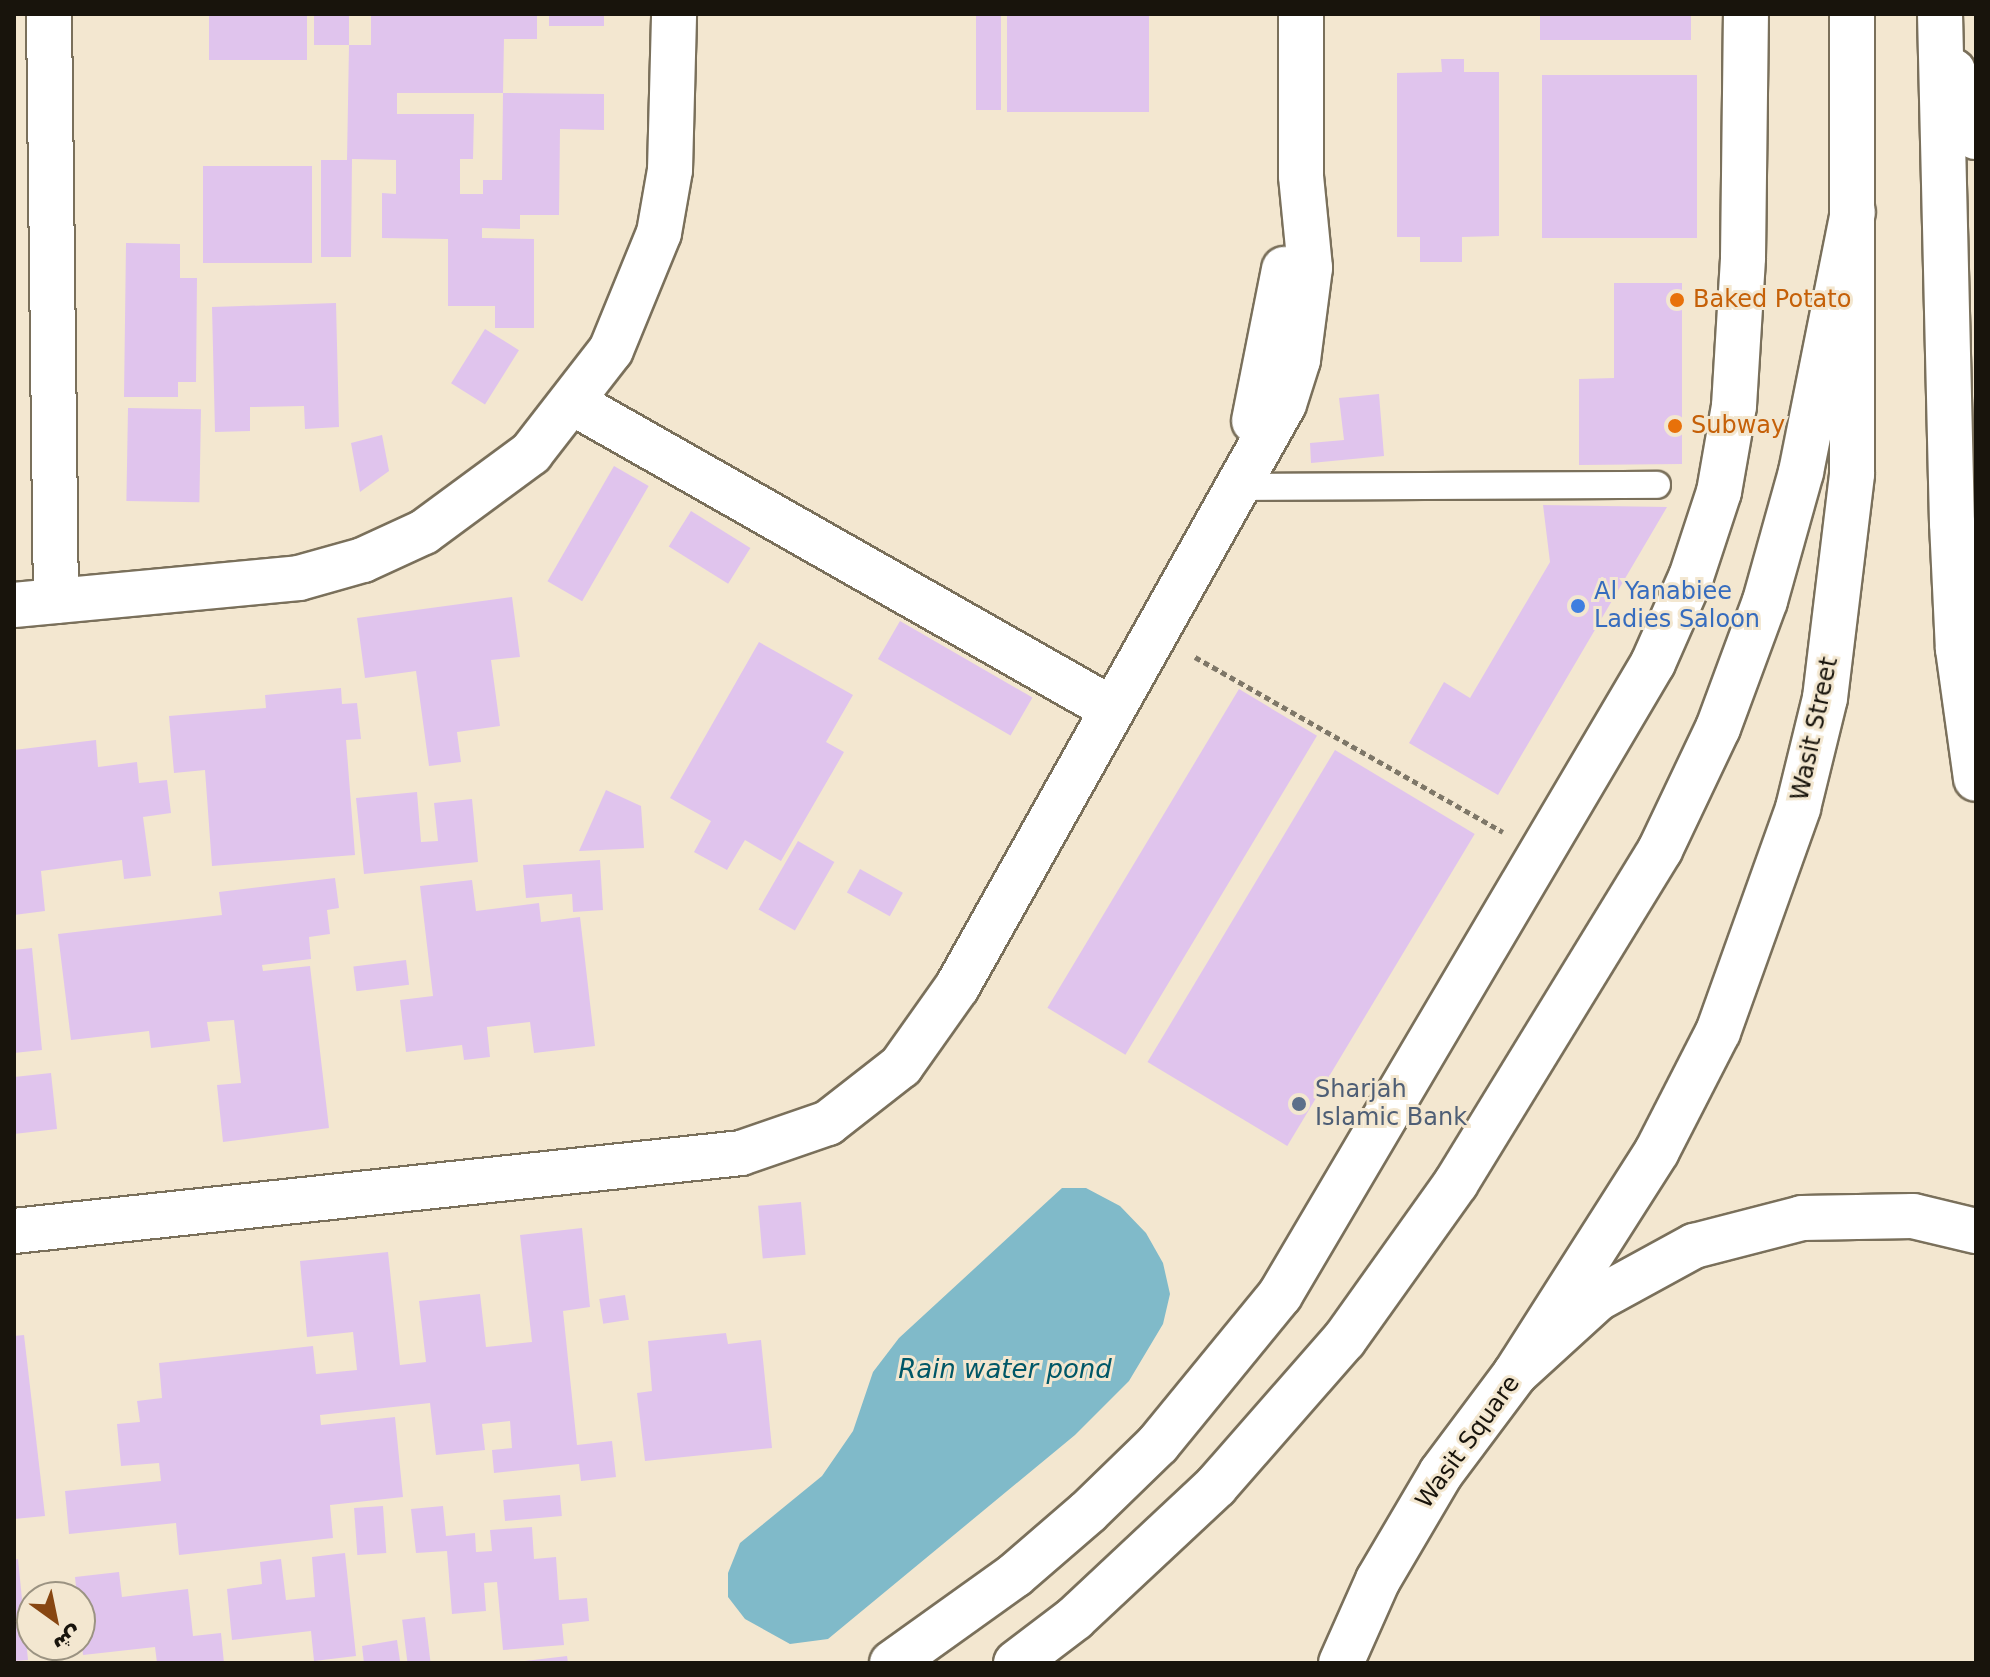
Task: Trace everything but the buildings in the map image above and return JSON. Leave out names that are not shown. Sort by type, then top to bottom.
[{"type":"main road","points":[[49,14],[35,603],[299,578],[363,560],[480,496],[575,404],[632,308],[659,233],[670,170],[674,14]]},
{"type":"main road","points":[[14,1231],[693,1159],[786,1142],[867,1098],[901,1066],[957,987],[1154,634],[1242,487],[1301,176],[1301,14]]},
{"type":"main road","points":[[892,1663],[1015,1575],[1088,1512],[1221,1371],[1326,1224],[1653,663],[1691,577],[1719,492],[1741,328],[1746,14]]},
{"type":"main road","name":"Wasit Street","points":[[1515,1374],[1657,1151],[1718,1032],[1798,808],[1825,698],[1845,558],[1852,474],[1852,14]]},
{"type":"main road","points":[[1940,23],[1976,137]]},
{"type":"main road","points":[[1940,23],[1954,554],[1976,779]]},
{"type":"main road","points":[[1016,1663],[1075,1618],[1216,1486],[1344,1340],[1456,1183],[1660,850],[1718,728],[1765,601],[1801,472],[1853,212]]},
{"type":"main road","points":[[575,404],[1112,709]]},
{"type":"main road","name":"Wasit Square","points":[[1341,1663],[1378,1580],[1441,1473],[1515,1374],[1597,1299],[1694,1246],[1802,1218],[1913,1216],[1976,1231]]},
{"type":"lane","points":[[1242,487],[1657,485]]},
{"type":"path","points":[[1154,634],[1542,854]]},
{"type":"water","name":"Rain water pond","points":[[1062,1188],[1086,1188],[1120,1206],[1146,1233],[1163,1263],[1170,1294],[1163,1324],[1129,1381],[1075,1435],[828,1639],[790,1644],[745,1619],[728,1597],[728,1573],[740,1543],[822,1476],[853,1431],[873,1372],[899,1338]]},
{"type":"place","name":"Baked Potato","points":[[1677,300]]},
{"type":"place","name":"Subway","points":[[1675,426]]},
{"type":"place","name":"Al Yanabiee Ladies Saloon","points":[[1578,606]]},
{"type":"place","name":"Sharjah Islamic Bank","points":[[1299,1104]]}]
